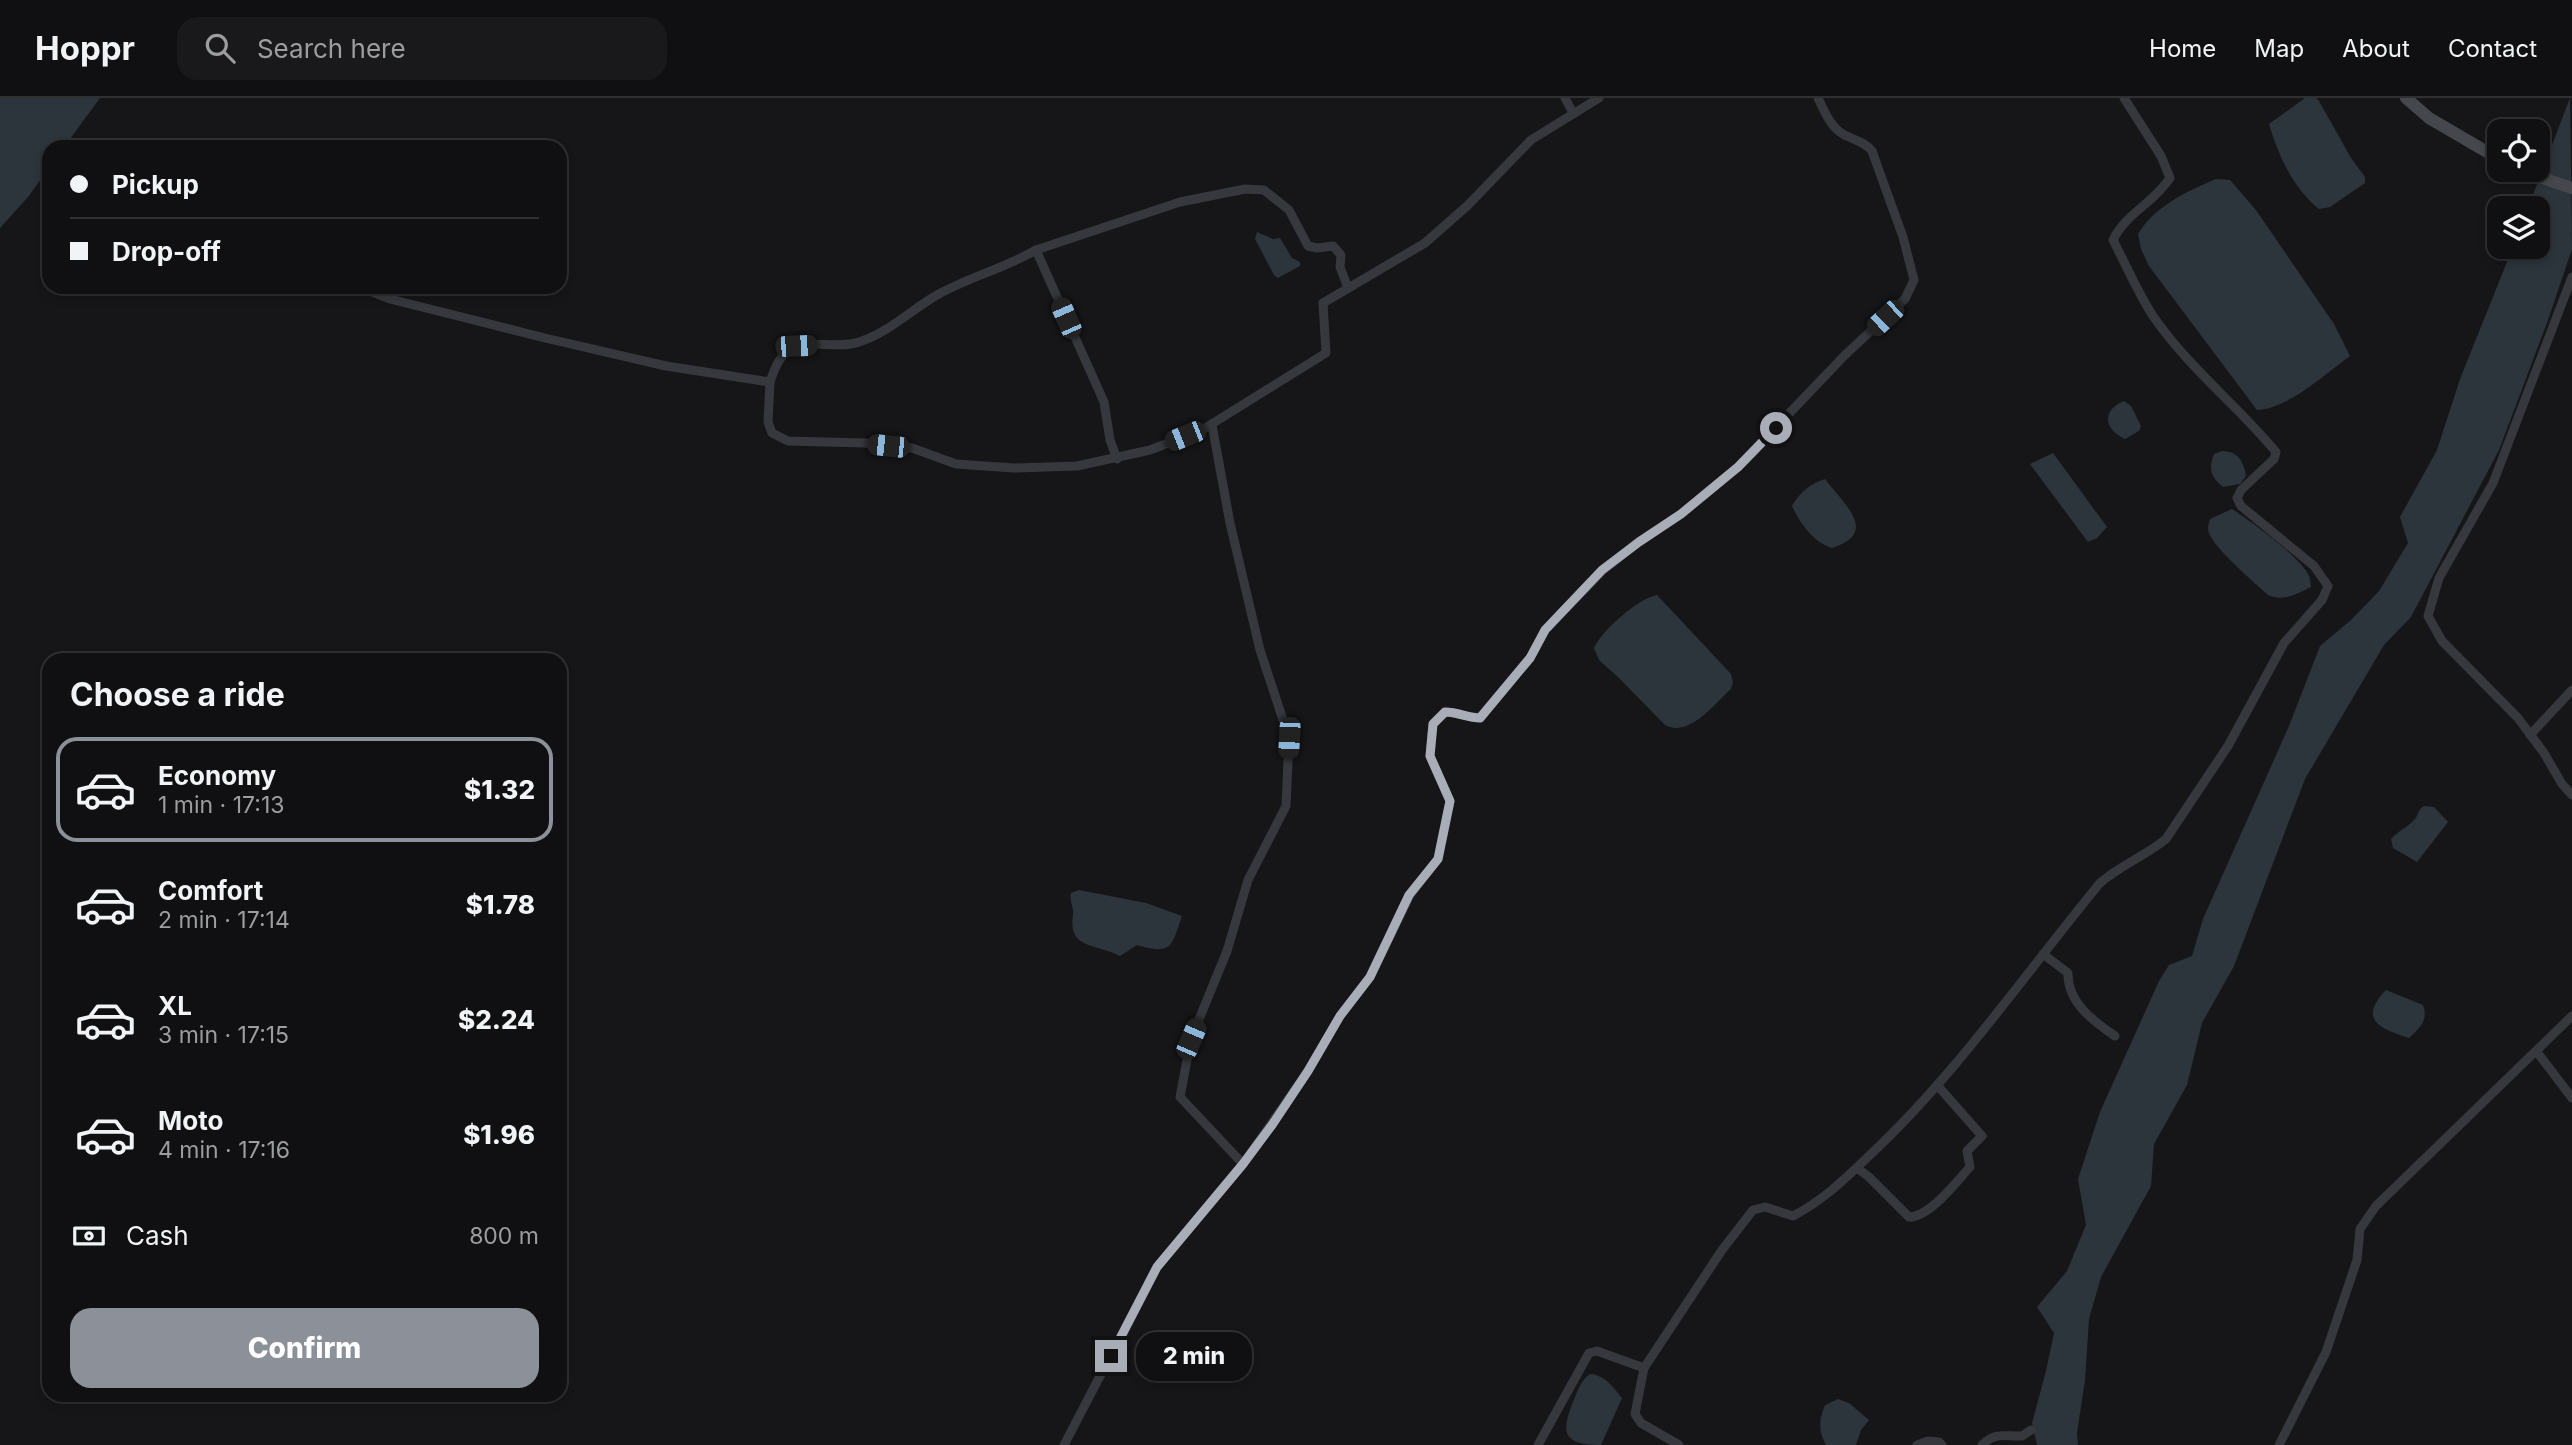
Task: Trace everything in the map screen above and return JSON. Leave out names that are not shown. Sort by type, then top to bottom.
[{"type":"main road","points":[[2406,98],[2429,118],[2487,152]]},
{"type":"main road","points":[[2550,181],[2572,188]]},
{"type":"street","points":[[1565,98],[1573,113]]},
{"type":"street","points":[[1348,288],[1340,267],[1341,255],[1333,246],[1308,246],[1289,210],[1264,191],[1245,189],[1180,202],[1036,250],[1010,265],[938,295],[877,335],[838,346],[796,346],[781,356],[771,382],[768,422],[772,433],[788,441],[865,443],[900,447],[956,464],[1014,468],[1077,466],[1150,450],[1212,425],[1326,354],[1323,303],[1425,243],[1531,140],[1599,98]]},
{"type":"street","points":[[1064,1445],[1157,1267],[1243,1164],[1308,1071],[1340,1016],[1370,977],[1409,895],[1438,859],[1450,801],[1430,756],[1433,724],[1445,712],[1460,712],[1471,718],[1480,718],[1530,658],[1545,630],[1602,570],[1681,514],[1738,467],[1845,355],[1905,299],[1914,280],[1903,237],[1872,151],[1863,141],[1847,137],[1828,120],[1818,98]]},
{"type":"street","points":[[1679,1445],[1640,1423],[1635,1414],[1644,1368],[1722,1250],[1753,1210],[1765,1207],[1793,1216],[1818,1203],[1857,1168],[1937,1085],[2100,883],[2119,867],[2152,850],[2166,839],[2228,746],[2284,643],[2322,600],[2328,586],[2314,566],[2241,506],[2237,498],[2241,490],[2274,459],[2276,452],[2204,378],[2153,316],[2113,240],[2121,225],[2162,190],[2170,178],[2161,156],[2124,98]]},
{"type":"street","points":[[1036,250],[1104,402],[1110,440],[1117,458]]},
{"type":"street","points":[[2572,277],[2493,484],[2438,578],[2428,616],[2442,641],[2518,718],[2544,753],[2561,784],[2572,795]]},
{"type":"street","points":[[378,294],[666,366],[771,382]]},
{"type":"street","points":[[1212,425],[1230,523],[1260,650],[1289,738],[1286,806],[1248,880],[1227,951],[1191,1039],[1180,1097],[1243,1164]]},
{"type":"street","points":[[2530,735],[2572,690]]},
{"type":"street","points":[[2043,954],[2068,973],[2068,988],[2072,996],[2096,1023],[2115,1036]]},
{"type":"street","points":[[2279,1445],[2326,1352],[2357,1260],[2360,1229],[2376,1206],[2441,1141],[2538,1052],[2572,1016]]},
{"type":"street","points":[[2538,1052],[2572,1098]]},
{"type":"street","points":[[1857,1168],[1909,1217],[1915,1217],[1928,1209],[1946,1193],[1970,1167],[1967,1151],[1982,1136],[1937,1085]]},
{"type":"street","points":[[1538,1445],[1589,1353],[1597,1351],[1644,1368]]},
{"type":"street","points":[[1982,1445],[1991,1437],[2001,1434],[2022,1436],[2031,1430]]},
{"type":"street","points":[[1917,1445],[1928,1441],[1942,1445]]},
{"type":"shaded area","points":[[0,98],[100,98],[69,140],[42,140],[42,178],[0,228]]},
{"type":"shaded area","points":[[2305,98],[2316,98],[2319,101],[2351,158],[2365,177],[2365,183],[2330,207],[2319,209],[2294,181],[2269,124]]},
{"type":"shaded area","points":[[2570,98],[2572,249],[2499,450],[2411,617],[2384,645],[2305,779],[2234,966],[2202,1023],[2187,1085],[2154,1144],[2151,1186],[2101,1277],[2089,1319],[2078,1445],[2037,1445],[2032,1423],[2054,1333],[2037,1307],[2067,1271],[2086,1225],[2078,1179],[2100,1112],[2159,981],[2169,965],[2192,956],[2203,919],[2289,726],[2320,646],[2351,620],[2379,591],[2408,543],[2400,517],[2437,450],[2460,379],[2508,259],[2550,259],[2550,196],[2533,196],[2538,182],[2550,182],[2550,150]]},
{"type":"shaded area","points":[[2216,179],[2230,180],[2256,210],[2334,324],[2350,356],[2294,397],[2269,408],[2257,410],[2149,266],[2141,249],[2138,234],[2153,215],[2183,194]]},
{"type":"shaded area","points":[[1257,232],[1273,239],[1280,238],[1292,258],[1300,262],[1300,266],[1278,278],[1274,275],[1255,239]]},
{"type":"shaded area","points":[[2124,401],[2131,406],[2141,426],[2139,431],[2125,439],[2112,430],[2108,420],[2112,409]]},
{"type":"shaded area","points":[[2222,451],[2236,455],[2244,466],[2246,476],[2240,484],[2223,487],[2213,476],[2212,459],[2214,454]]},
{"type":"shaded area","points":[[2053,453],[2107,527],[2097,538],[2088,542],[2030,464]]},
{"type":"shaded area","points":[[1825,479],[1854,517],[1856,526],[1854,534],[1846,542],[1832,548],[1808,531],[1792,506],[1806,489]]},
{"type":"shaded area","points":[[2232,509],[2296,559],[2309,576],[2311,587],[2290,596],[2274,597],[2268,595],[2236,566],[2214,542],[2208,529],[2210,519]]},
{"type":"shaded area","points":[[1657,595],[1731,674],[1733,682],[1731,689],[1701,718],[1683,727],[1665,725],[1599,660],[1594,648],[1622,616],[1649,597]]},
{"type":"shaded area","points":[[2424,806],[2434,807],[2448,822],[2417,862],[2393,848],[2391,839],[2416,818]]},
{"type":"shaded area","points":[[1079,890],[1146,903],[1182,916],[1172,942],[1164,949],[1137,945],[1120,956],[1086,944],[1079,940],[1073,926],[1071,893]]},
{"type":"shaded area","points":[[2386,990],[2423,1005],[2424,1020],[2409,1038],[2382,1027],[2373,1016],[2373,1009]]},
{"type":"shaded area","points":[[1590,1374],[1604,1379],[1622,1398],[1601,1445],[1572,1440],[1566,1430],[1576,1394]]},
{"type":"shaded area","points":[[1838,1399],[1849,1403],[1869,1420],[1861,1430],[1856,1445],[1826,1445],[1823,1440],[1820,1425],[1823,1410],[1825,1405]]},
{"type":"route","points":[[1111,1356],[1157,1267],[1272,1125],[1324,1046],[1340,1016],[1370,977],[1409,895],[1438,859],[1450,801],[1430,756],[1433,724],[1445,712],[1460,712],[1471,718],[1480,718],[1530,658],[1545,630],[1602,570],[1681,514],[1738,467],[1776,428]]}]
